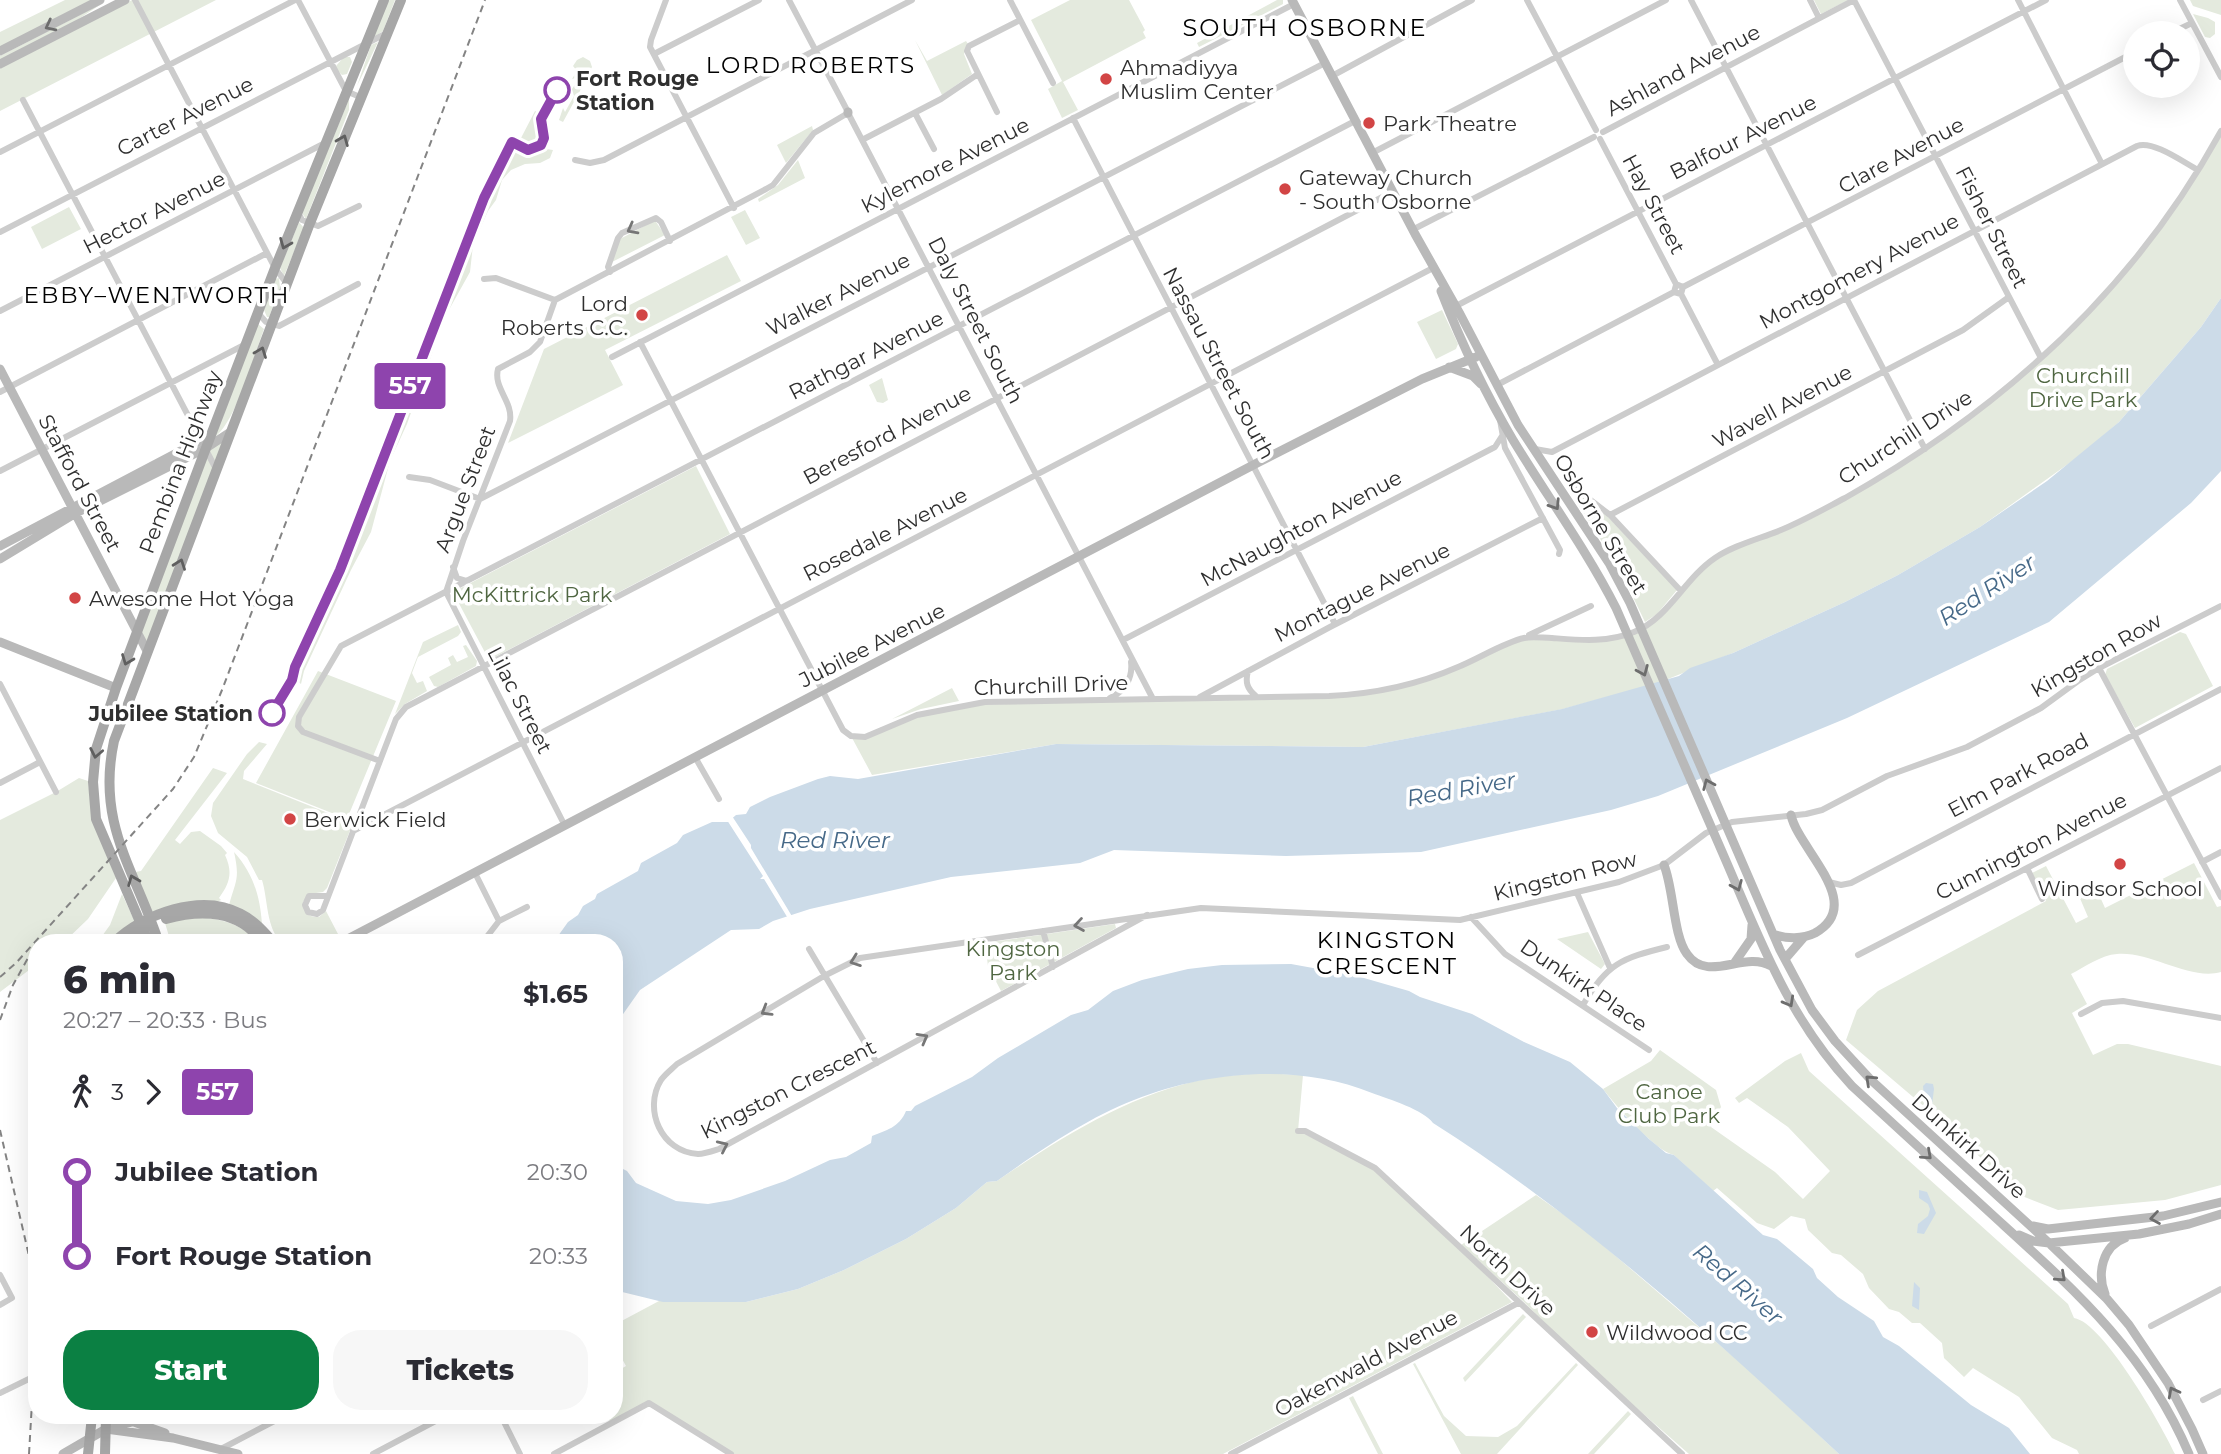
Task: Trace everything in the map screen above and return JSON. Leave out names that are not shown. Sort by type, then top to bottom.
[{"type":"main road","points":[[0,51],[100,0]]},
{"type":"main road","points":[[0,64],[125,0]]},
{"type":"main road","name":"Pembina Highway","points":[[145,934],[101,833],[94,806],[93,771],[96,749],[206,441],[384,0]]},
{"type":"main road","name":"Pembina Highway","points":[[155,934],[118,840],[111,810],[109,783],[114,741],[310,223],[401,0]]},
{"type":"main road","name":"Osborne Street","points":[[1293,2],[1518,425],[1609,563],[1630,603],[1735,847]]},
{"type":"main road","name":"Osborne Street","points":[[1433,268],[1470,356],[1513,439],[1597,570],[1616,608],[1722,852]]},
{"type":"main road","name":"Jubilee Avenue","points":[[357,934],[1253,466],[1480,351]]},
{"type":"main road","name":"Jubilee Avenue","points":[[1422,379],[1470,356]]},
{"type":"main road","points":[[1449,367],[1473,376],[1486,388]]},
{"type":"main road","name":"Stafford Street","points":[[0,369],[147,651]]},
{"type":"main road","points":[[0,546],[206,441],[229,433]]},
{"type":"main road","points":[[0,559],[74,510]]},
{"type":"main road","points":[[1,645],[116,688]]},
{"type":"main road","points":[[1784,959],[1804,937],[1820,929],[1832,913],[1834,897],[1829,882],[1796,830],[1791,815]]},
{"type":"main road","name":"Dunkirk Drive","points":[[1735,847],[1784,959],[1812,1010],[1859,1069],[2107,1299],[2163,1374],[2203,1454]]},
{"type":"main road","name":"Dunkirk Drive","points":[[1722,852],[1772,967],[1803,1025],[1841,1074],[2070,1286],[2117,1335],[2156,1389],[2189,1454]]},
{"type":"main road","points":[[1664,865],[1670,882],[1681,944],[1688,956],[1696,963],[1712,968],[1735,962],[1758,961],[1772,967]]},
{"type":"main road","points":[[135,934],[171,915],[199,905],[233,910],[256,924],[265,934]]},
{"type":"main road","points":[[171,915],[201,913],[225,916],[246,926],[254,934]]},
{"type":"main road","points":[[1735,962],[1751,939],[1752,920]]},
{"type":"main road","points":[[1773,934],[1804,937]]},
{"type":"main road","points":[[2029,1225],[2048,1229],[2092,1225],[2163,1216],[2221,1202]]},
{"type":"main road","points":[[2202,1220],[2199,1211],[2205,1207]]},
{"type":"main road","points":[[2107,1299],[2101,1268],[2107,1252],[2119,1240],[2221,1214]]},
{"type":"main road","points":[[2011,1231],[2033,1241],[2049,1243],[2139,1234]]},
{"type":"main road","points":[[88,1454],[91,1424]]},
{"type":"main road","points":[[103,1424],[106,1429],[173,1438],[238,1454]]},
{"type":"main road","points":[[105,1454],[106,1424]]},
{"type":"main road","points":[[63,1454],[106,1429],[125,1424]]},
{"type":"main road","points":[[138,1424],[173,1438]]},
{"type":"main road","points":[[2178,1430],[2190,1425]]},
{"type":"main road","points":[[138,1434],[147,1427]]},
{"type":"street","points":[[135,0],[275,268],[287,284]]},
{"type":"street","points":[[0,152],[297,0],[346,91],[360,97]]},
{"type":"street","points":[[666,0],[650,44],[734,208]]},
{"type":"street","points":[[654,54],[759,0]]},
{"type":"street","name":"Daly Street South","points":[[789,0],[1153,699]]},
{"type":"street","points":[[575,160],[599,162],[912,0]]},
{"type":"street","points":[[1010,0],[1053,83]]},
{"type":"street","points":[[1332,76],[1472,0]]},
{"type":"street","name":"Hay Street","points":[[1527,0],[1718,365]]},
{"type":"street","points":[[1372,153],[1666,0]]},
{"type":"street","points":[[1691,0],[1925,449]]},
{"type":"street","points":[[1810,0],[1819,18]]},
{"type":"street","name":"Ashland Avenue","points":[[1412,230],[1854,0]]},
{"type":"street","name":"Fisher Street","points":[[1854,0],[2041,358]]},
{"type":"street","points":[[2018,0],[2102,164]]},
{"type":"street","name":"Balfour Avenue","points":[[1456,306],[2046,0]]},
{"type":"street","points":[[2180,0],[2191,21]]},
{"type":"street","name":"Kylemore Avenue","points":[[612,357],[1293,2]]},
{"type":"street","points":[[997,112],[967,51],[969,46],[1020,20]]},
{"type":"street","name":"Carter Avenue","points":[[0,232],[387,33]]},
{"type":"street","points":[[2200,38],[2221,77]]},
{"type":"street","name":"Clare Avenue","points":[[1497,385],[2123,58]]},
{"type":"street","name":"Walker Avenue","points":[[480,499],[1325,63]]},
{"type":"street","points":[[862,140],[941,99],[978,74]]},
{"type":"street","points":[[23,100],[206,441],[216,469]]},
{"type":"street","points":[[484,279],[496,278],[555,300],[734,208],[773,185],[814,133],[848,113]]},
{"type":"street","points":[[915,113],[934,149]]},
{"type":"street","name":"Nassau Street South","points":[[1073,118],[1335,624]]},
{"type":"street","name":"Rathgar Avenue","points":[[380,761],[303,732],[298,726],[299,717],[341,646],[1355,121]]},
{"type":"street","name":"Churchill Drive","points":[[1524,638],[1597,640],[1624,636],[1642,628],[1659,616],[1698,571],[1715,557],[1815,513],[1925,449],[1994,400],[2092,309],[2128,267],[2162,224],[2221,131]]},
{"type":"street","name":"Hector Avenue","points":[[0,311],[325,143]]},
{"type":"street","name":"Montgomery Avenue","points":[[1535,449],[1552,452],[2137,146],[2148,144],[2198,170]]},
{"type":"street","name":"Beresford Avenue","points":[[380,761],[400,712],[1392,192]]},
{"type":"street","points":[[297,212],[302,220],[318,226],[359,206]]},
{"type":"street","points":[[610,272],[608,267],[622,233],[656,218],[661,222],[670,241]]},
{"type":"street","points":[[0,392],[267,253]]},
{"type":"street","name":"Rosedale Avenue","points":[[353,831],[1433,268]]},
{"type":"street","points":[[258,313],[266,322],[279,326],[358,284]]},
{"type":"street","name":"Wavell Avenue","points":[[1610,515],[1963,330],[2009,297]]},
{"type":"street","name":"Argue Street","points":[[446,592],[511,413],[498,382],[498,369],[530,352],[540,342],[555,300]]},
{"type":"street","points":[[640,342],[822,690]]},
{"type":"street","points":[[0,471],[246,344]]},
{"type":"street","name":"Osborne Street","points":[[1495,405],[1505,448],[1560,550],[1559,554]]},
{"type":"street","points":[[1502,436],[1495,447],[1505,448]]},
{"type":"street","name":"McNaughton Avenue","points":[[1123,640],[1495,447]]},
{"type":"street","points":[[409,477],[430,480],[480,499]]},
{"type":"street","points":[[1572,485],[1610,515],[1681,591]]},
{"type":"street","name":"Montague Avenue","points":[[1198,698],[1335,624],[1543,518]]},
{"type":"street","points":[[453,568],[457,578],[467,581]]},
{"type":"street","name":"Lilac Street","points":[[446,592],[564,824]]},
{"type":"street","name":"Churchill Drive","points":[[822,690],[843,730],[851,736],[865,737],[917,715],[965,705],[1005,701],[1350,695],[1400,688],[1457,668],[1591,606]]},
{"type":"street","name":"Kingston Row","points":[[1147,915],[1208,908],[1460,920],[1635,878],[1664,865],[1706,834],[1732,822],[1822,810],[1887,776],[1967,747],[2041,708],[2099,668],[2221,606]]},
{"type":"street","points":[[1104,700],[1114,697],[1128,682],[1132,671],[1131,657]]},
{"type":"street","points":[[2099,668],[2221,897]]},
{"type":"street","points":[[1248,671],[1247,685],[1250,692],[1257,697]]},
{"type":"street","points":[[0,684],[57,792]]},
{"type":"street","name":"Elm Park Road","points":[[1829,882],[1841,885],[1851,883],[2221,689]]},
{"type":"street","points":[[695,757],[719,799]]},
{"type":"street","points":[[328,896],[380,761]]},
{"type":"street","points":[[0,783],[40,762]]},
{"type":"street","name":"Cunnington Avenue","points":[[1858,955],[2221,768]]},
{"type":"street","points":[[2202,862],[2221,852]]},
{"type":"street","points":[[2027,868],[2042,899]]},
{"type":"street","points":[[475,873],[499,921]]},
{"type":"street","points":[[1577,892],[1610,968]]},
{"type":"street","points":[[489,934],[499,921],[527,906]]},
{"type":"street","name":"Kingston Crescent","points":[[1147,915],[715,1150],[699,1154],[680,1149],[669,1142],[656,1124],[653,1108],[655,1093],[662,1078],[677,1065],[824,976],[860,958],[1147,915]]},
{"type":"street","name":"Dunkirk Place","points":[[1471,917],[1505,954],[1649,1050]]},
{"type":"street","points":[[1043,931],[1053,967]]},
{"type":"street","points":[[1583,1005],[1610,968],[1634,955],[1667,947]]},
{"type":"street","points":[[810,949],[877,1063]]},
{"type":"street","points":[[2081,1014],[2102,1003],[2123,1001],[2221,1018]]},
{"type":"street","name":"North Drive","points":[[1298,1131],[1305,1131],[1375,1168],[1682,1454]]},
{"type":"street","points":[[0,1275],[12,1298],[0,1305]]},
{"type":"street","points":[[2151,1326],[2221,1289]]},
{"type":"street","name":"Oakenwald Avenue","points":[[1231,1454],[1518,1303]]},
{"type":"street","points":[[0,1394],[28,1380]]},
{"type":"street","points":[[2203,1400],[2221,1391]]},
{"type":"street","points":[[623,1417],[649,1403],[720,1452],[731,1454]]},
{"type":"street","points":[[221,1449],[269,1424]]},
{"type":"street","points":[[373,1454],[430,1424]]},
{"type":"street","points":[[504,1424],[520,1454]]},
{"type":"street","points":[[557,1453],[610,1424]]},
{"type":"green space","points":[[65,0],[94,0],[0,48],[0,32]]},
{"type":"green space","points":[[132,0],[216,0],[0,111],[0,68]]},
{"type":"green space","points":[[388,0],[395,0],[383,31],[373,38]]},
{"type":"green space","points":[[1070,0],[1129,0],[1145,30],[1143,32],[1146,38],[1063,82],[1078,110],[1062,118],[1048,89],[1062,81],[1031,20]]},
{"type":"green space","points":[[1277,0],[1283,0],[1283,4],[1199,47],[1197,43]]},
{"type":"green space","points":[[1814,0],[1848,0],[1821,14]]},
{"type":"green space","points":[[2190,0],[2221,0],[2221,15],[2193,6]]},
{"type":"green space","points":[[103,3],[74,22],[0,60],[0,56]]},
{"type":"green space","points":[[2193,14],[2215,22],[2215,34],[2210,38],[2205,37],[2200,21],[2197,21]]},
{"type":"green space","points":[[915,40],[927,61],[966,41],[968,44],[964,54],[972,74],[942,95]]},
{"type":"green space","points":[[378,42],[357,86],[371,45]]},
{"type":"green space","points":[[344,57],[350,57],[352,62],[347,74],[342,75],[336,66]]},
{"type":"green space","points":[[583,57],[590,61],[592,67],[585,80],[578,77],[572,79],[577,71],[573,66]]},
{"type":"green space","points":[[576,83],[581,84],[581,89],[563,122],[559,120],[563,108],[565,112],[574,96],[572,89]]},
{"type":"green space","points":[[349,99],[349,110],[306,219],[302,213]]},
{"type":"green space","points":[[535,111],[541,114],[538,125],[541,137],[538,144],[530,147],[523,143],[521,138]]},
{"type":"green space","points":[[812,126],[813,130],[786,163],[777,145]]},
{"type":"green space","name":"Churchill Drive Park","points":[[2221,131],[2221,298],[2201,327],[2119,422],[2082,454],[1980,527],[1898,575],[1733,653],[1658,683],[1563,709],[1363,747],[1056,744],[872,775],[851,736],[858,738],[892,724],[965,705],[1329,696],[1400,688],[1524,638],[1612,639],[1648,625],[1715,557],[1785,528],[1845,498],[1970,418],[2065,336],[2162,224]]},
{"type":"green space","points":[[546,149],[553,150],[550,158],[511,170],[502,180],[496,200],[488,211],[473,245],[470,272],[445,317],[407,424],[390,461],[371,532],[304,671],[301,684],[296,680],[300,666],[344,570],[487,198],[510,154],[531,154]]},
{"type":"green space","points":[[798,160],[805,178],[759,202],[758,199],[778,185]]},
{"type":"green space","points":[[69,207],[81,229],[42,249],[31,227]]},
{"type":"green space","points":[[745,210],[760,238],[746,245],[731,217]]},
{"type":"green space","points":[[299,222],[304,228],[284,276],[280,268]]},
{"type":"green space","points":[[656,222],[665,235],[612,262],[620,239]]},
{"type":"green space","name":"Lord Roberts C.C.","points":[[727,255],[741,281],[605,350],[623,385],[508,443],[544,349]]},
{"type":"green space","points":[[279,278],[280,288],[267,317],[264,310],[275,279]]},
{"type":"green space","points":[[1442,310],[1458,344],[1456,349],[1436,359],[1417,322]]},
{"type":"green space","points":[[258,324],[264,329],[244,387],[230,417],[215,437]]},
{"type":"green space","points":[[882,378],[888,400],[883,403],[877,402],[869,385]]},
{"type":"green space","points":[[229,433],[147,651],[137,631],[206,448]]},
{"type":"green space","name":"McKittrick Park","points":[[696,466],[730,534],[489,660],[455,596],[457,590]]},
{"type":"green space","points":[[1580,495],[1608,517],[1677,590],[1657,614],[1645,622],[1619,568],[1575,500]]},
{"type":"green space","points":[[458,625],[461,632],[458,636],[418,657],[412,673],[417,683],[423,681],[427,691],[405,704],[395,714],[423,642]]},
{"type":"green space","points":[[2180,632],[2186,634],[2213,686],[2135,728],[2105,675],[2107,669]]},
{"type":"green space","points":[[466,645],[477,661],[476,666],[438,687],[434,686],[429,677],[451,665],[448,658],[453,655],[457,662],[468,657],[463,646]]},
{"type":"green space","points":[[318,671],[396,701],[347,819],[256,783]]},
{"type":"green space","points":[[952,688],[959,701],[921,709],[892,719]]},
{"type":"green space","points":[[259,742],[267,744],[244,771],[243,779],[353,823],[327,888],[323,892],[309,894],[303,902],[305,911],[312,916],[319,917],[326,911],[338,934],[275,934],[270,922],[262,880],[259,880],[247,857],[218,833],[211,816],[213,803],[247,754]]},
{"type":"green space","points":[[213,768],[227,773],[175,840],[180,844],[191,832],[200,831],[227,853],[225,855],[229,877],[219,898],[221,900],[151,914],[135,872],[141,871]]},
{"type":"green space","points":[[79,778],[88,781],[92,817],[116,878],[88,919],[72,934],[28,934],[28,971],[0,992],[0,820]]},
{"type":"green space","points":[[234,852],[254,885],[262,924],[229,905],[237,874]]},
{"type":"green space","points":[[2194,863],[2217,907],[2221,906],[2221,972],[2196,973],[2130,954],[2111,955],[2071,974],[2087,1004],[2072,1013],[2093,1055],[2117,1044],[2128,1044],[2221,1066],[2221,1185],[2165,1200],[2058,1210],[2022,1196],[1939,1119],[1846,1040],[1857,1010],[1878,991],[2046,901],[2032,873],[2046,866],[2076,923],[2088,917],[2076,889],[2093,881],[2105,908]]},
{"type":"green space","points":[[122,894],[135,922],[119,934],[104,934],[110,925]]},
{"type":"green space","points":[[195,917],[213,919],[237,926],[249,934],[168,934],[165,923]]},
{"type":"green space","name":"Kingston Park","points":[[1115,924],[1116,928],[1001,991],[988,966],[985,943]]},
{"type":"green space","points":[[1588,932],[1605,964],[1601,969],[1557,939]]},
{"type":"green space","name":"Canoe Club Park","points":[[1660,1050],[1716,1090],[1721,1107],[1711,1127],[1775,1172],[1803,1199],[1830,1171],[1788,1127],[1747,1098],[1739,1103],[1735,1098],[1785,1061],[1801,1053],[1809,1071],[2068,1304],[2074,1318],[2086,1324],[2100,1337],[2130,1377],[2175,1454],[2079,1454],[2077,1450],[2052,1438],[2019,1397],[1973,1368],[1964,1377],[1944,1358],[1942,1343],[1920,1323],[1912,1323],[1899,1312],[1889,1309],[1869,1288],[1863,1274],[1841,1255],[1832,1253],[1808,1230],[1805,1219],[1791,1216],[1774,1229],[1757,1223],[1717,1188],[1713,1191],[1674,1155],[1647,1137],[1603,1089],[1651,1061]]},
{"type":"green space","points":[[1257,1073],[1303,1075],[1298,1131],[1375,1168],[1459,1247],[1512,1302],[1223,1454],[731,1454],[649,1403],[623,1417],[623,1368],[626,1366],[623,1360],[623,1320],[659,1301],[746,1302],[798,1289],[906,1239],[956,1208],[987,1182],[997,1181],[1098,1119],[1152,1095],[1215,1077]]},
{"type":"green space","points":[[1536,1195],[1584,1229],[1756,1376],[1839,1454],[1689,1454],[1574,1353],[1523,1301],[1461,1245]]},
{"type":"green space","points":[[1523,1314],[1526,1317],[1465,1382],[1463,1378]]},
{"type":"green space","points":[[1415,1363],[1444,1416],[1466,1436],[1498,1437],[1517,1426],[1576,1363],[1578,1365],[1497,1454],[1461,1454],[1413,1364]]},
{"type":"green space","points":[[1353,1396],[1383,1454],[1378,1454],[1349,1398]]},
{"type":"green space","points":[[1628,1411],[1631,1414],[1594,1454],[1588,1454]]},
{"type":"water","name":"Red River","points":[[2221,298],[2221,471],[2191,503],[2049,622],[1847,718],[1658,796],[1611,810],[1421,852],[1286,856],[1114,850],[1080,863],[951,877],[810,909],[773,921],[759,929],[731,930],[640,990],[623,1014],[623,934],[559,934],[597,894],[638,871],[641,863],[677,843],[683,835],[712,822],[728,822],[736,815],[746,814],[750,807],[770,797],[830,776],[858,779],[1056,744],[1363,747],[1562,709],[1679,676],[1690,668],[1733,653],[1845,602],[1898,575],[1980,527],[2047,481],[2119,422],[2201,327]]},
{"type":"water","name":"Red River","points":[[1291,964],[1357,976],[1472,1014],[1524,1042],[1570,1062],[1603,1089],[1617,1108],[1649,1139],[1666,1153],[1674,1155],[1763,1235],[1777,1239],[1813,1269],[1817,1278],[1838,1297],[1874,1321],[1883,1337],[1899,1346],[1971,1405],[2009,1428],[2030,1454],[1839,1454],[1644,1279],[1488,1159],[1414,1109],[1344,1083],[1314,1077],[1253,1074],[1222,1077],[1162,1090],[1116,1107],[1046,1147],[997,1181],[987,1182],[956,1208],[906,1239],[798,1289],[746,1302],[663,1302],[623,1292],[623,1169],[636,1183],[676,1201],[708,1204],[731,1200],[785,1181],[830,1160],[846,1157],[871,1143],[872,1136],[896,1125],[906,1111],[911,1111],[915,1106],[972,1077],[998,1058],[1071,1015],[1088,1010],[1113,991],[1142,980],[1188,969],[1222,965]]},
{"type":"water","points":[[1926,1083],[1933,1084],[1934,1089],[1932,1105],[1929,1106],[1924,1098],[1923,1086]]},
{"type":"water","points":[[1919,1190],[1927,1192],[1936,1213],[1924,1234],[1917,1233],[1918,1224],[1928,1216],[1930,1209],[1928,1204],[1919,1198]]},
{"type":"water","points":[[1914,1282],[1920,1288],[1919,1310],[1912,1306]]},
{"type":"pier","points":[[732,814],[793,918],[789,920],[764,879],[760,879],[763,876],[725,817]]},
{"type":"railway","points":[[42,934],[173,789],[194,757],[485,0]]},
{"type":"railway","points":[[0,977],[28,950]]},
{"type":"railway","points":[[0,1020],[13,985],[28,958]]},
{"type":"railway","points":[[0,1130],[28,1252]]},
{"type":"railway","points":[[29,1454],[31,1424]]},
{"type":"bus line","name":"557","points":[[272,713],[292,680],[295,667],[340,570],[484,198],[512,142],[528,150],[541,145],[544,138],[541,119],[557,90]]},
{"type":"place","name":"Ahmadiyya Muslim Center","points":[[1106,79]]},
{"type":"place","name":"Fort Rouge Station","points":[[557,90]]},
{"type":"place","name":"Park Theatre","points":[[1369,123]]},
{"type":"place","name":"Gateway Church - South Osborne","points":[[1285,189]]},
{"type":"place","name":"Lord Roberts C.C.","points":[[642,315]]},
{"type":"place","name":"Awesome Hot Yoga","points":[[75,598]]},
{"type":"place","name":"Jubilee Station","points":[[272,713]]},
{"type":"place","name":"Berwick Field","points":[[290,819]]},
{"type":"place","name":"Windsor School","points":[[2120,864]]},
{"type":"place","name":"Wildwood CC","points":[[1592,1332]]},
{"type":"district","name":"SOUTH OSBORNE","points":[[1305,27]]},
{"type":"district","name":"LORD ROBERTS","points":[[811,65]]},
{"type":"district","name":"EBBY–WENTWORTH","points":[[157,295]]},
{"type":"district","name":"KINGSTON CRESCENT","points":[[1387,953]]}]
